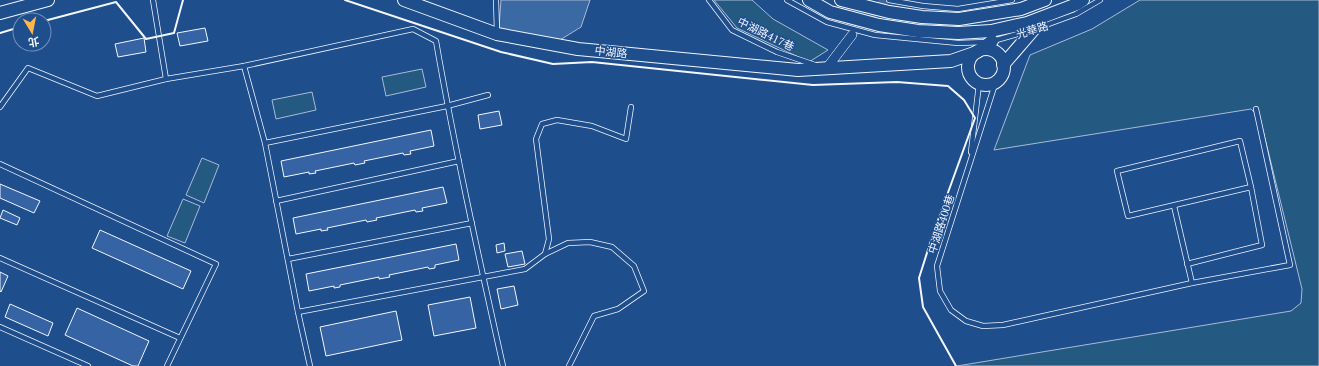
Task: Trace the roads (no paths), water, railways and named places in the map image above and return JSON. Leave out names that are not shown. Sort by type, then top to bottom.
[{"type":"street","points":[[0,13],[48,0]]},
{"type":"street","name":"中湖路","points":[[404,0],[497,34],[578,49],[798,70],[951,61],[976,52]]},
{"type":"street","points":[[809,0],[830,12],[879,25],[958,38]]},
{"type":"street","points":[[841,0],[922,18],[1021,9],[1045,0]]},
{"type":"street","name":"光華路","points":[[958,38],[1027,23],[1084,0]]},
{"type":"street","points":[[1003,65],[1034,29]]},
{"type":"street","points":[[826,69],[852,35]]},
{"type":"street","points":[[975,81],[969,73],[968,67],[972,56],[992,41]]},
{"type":"street","points":[[951,61],[975,81],[985,85],[991,84],[1001,77],[1003,65],[998,55],[993,51],[982,50],[976,52]]},
{"type":"lane","points":[[153,0],[166,79]]},
{"type":"lane","points":[[496,0],[497,34]]},
{"type":"lane","name":"中湖路417巷","points":[[709,0],[732,30],[777,52],[826,69]]},
{"type":"lane","points":[[787,0],[827,22],[875,35],[958,38]]},
{"type":"lane","points":[[889,0],[959,14],[1012,0]]},
{"type":"lane","name":"光華路","points":[[958,38],[992,41],[1034,29],[1076,14],[1100,0]]},
{"type":"lane","points":[[0,107],[28,68],[97,96],[166,79],[244,66],[413,29],[436,41],[447,106],[503,366]]},
{"type":"lane","points":[[244,66],[265,143],[310,366]]},
{"type":"lane","name":"中湖路400巷","points":[[970,163],[975,81]]},
{"type":"lane","name":"中湖路400巷","points":[[996,81],[937,266],[940,291],[951,310],[966,321],[983,326],[1004,325],[1192,283],[1290,266],[1256,109]]},
{"type":"lane","points":[[265,143],[447,106],[488,95]]},
{"type":"lane","points":[[545,254],[549,239],[536,139],[542,124],[557,120],[571,122],[592,126],[626,139],[631,107]]},
{"type":"lane","points":[[1187,264],[1262,245],[1251,187],[1240,141],[1117,171],[1128,216],[1251,187]]},
{"type":"lane","points":[[276,202],[459,161]]},
{"type":"lane","points":[[0,164],[216,264],[167,366]]},
{"type":"lane","points":[[1174,206],[1192,283]]},
{"type":"lane","points":[[288,260],[472,224]]},
{"type":"lane","points":[[298,312],[525,269],[545,254],[568,243],[590,242],[612,247],[634,266],[644,291],[618,308],[594,316],[569,366]]},
{"type":"lane","points":[[0,258],[180,338]]},
{"type":"lane","points":[[0,328],[88,366]]},
{"type":"tunnel","points":[[852,35],[885,0]]}]
